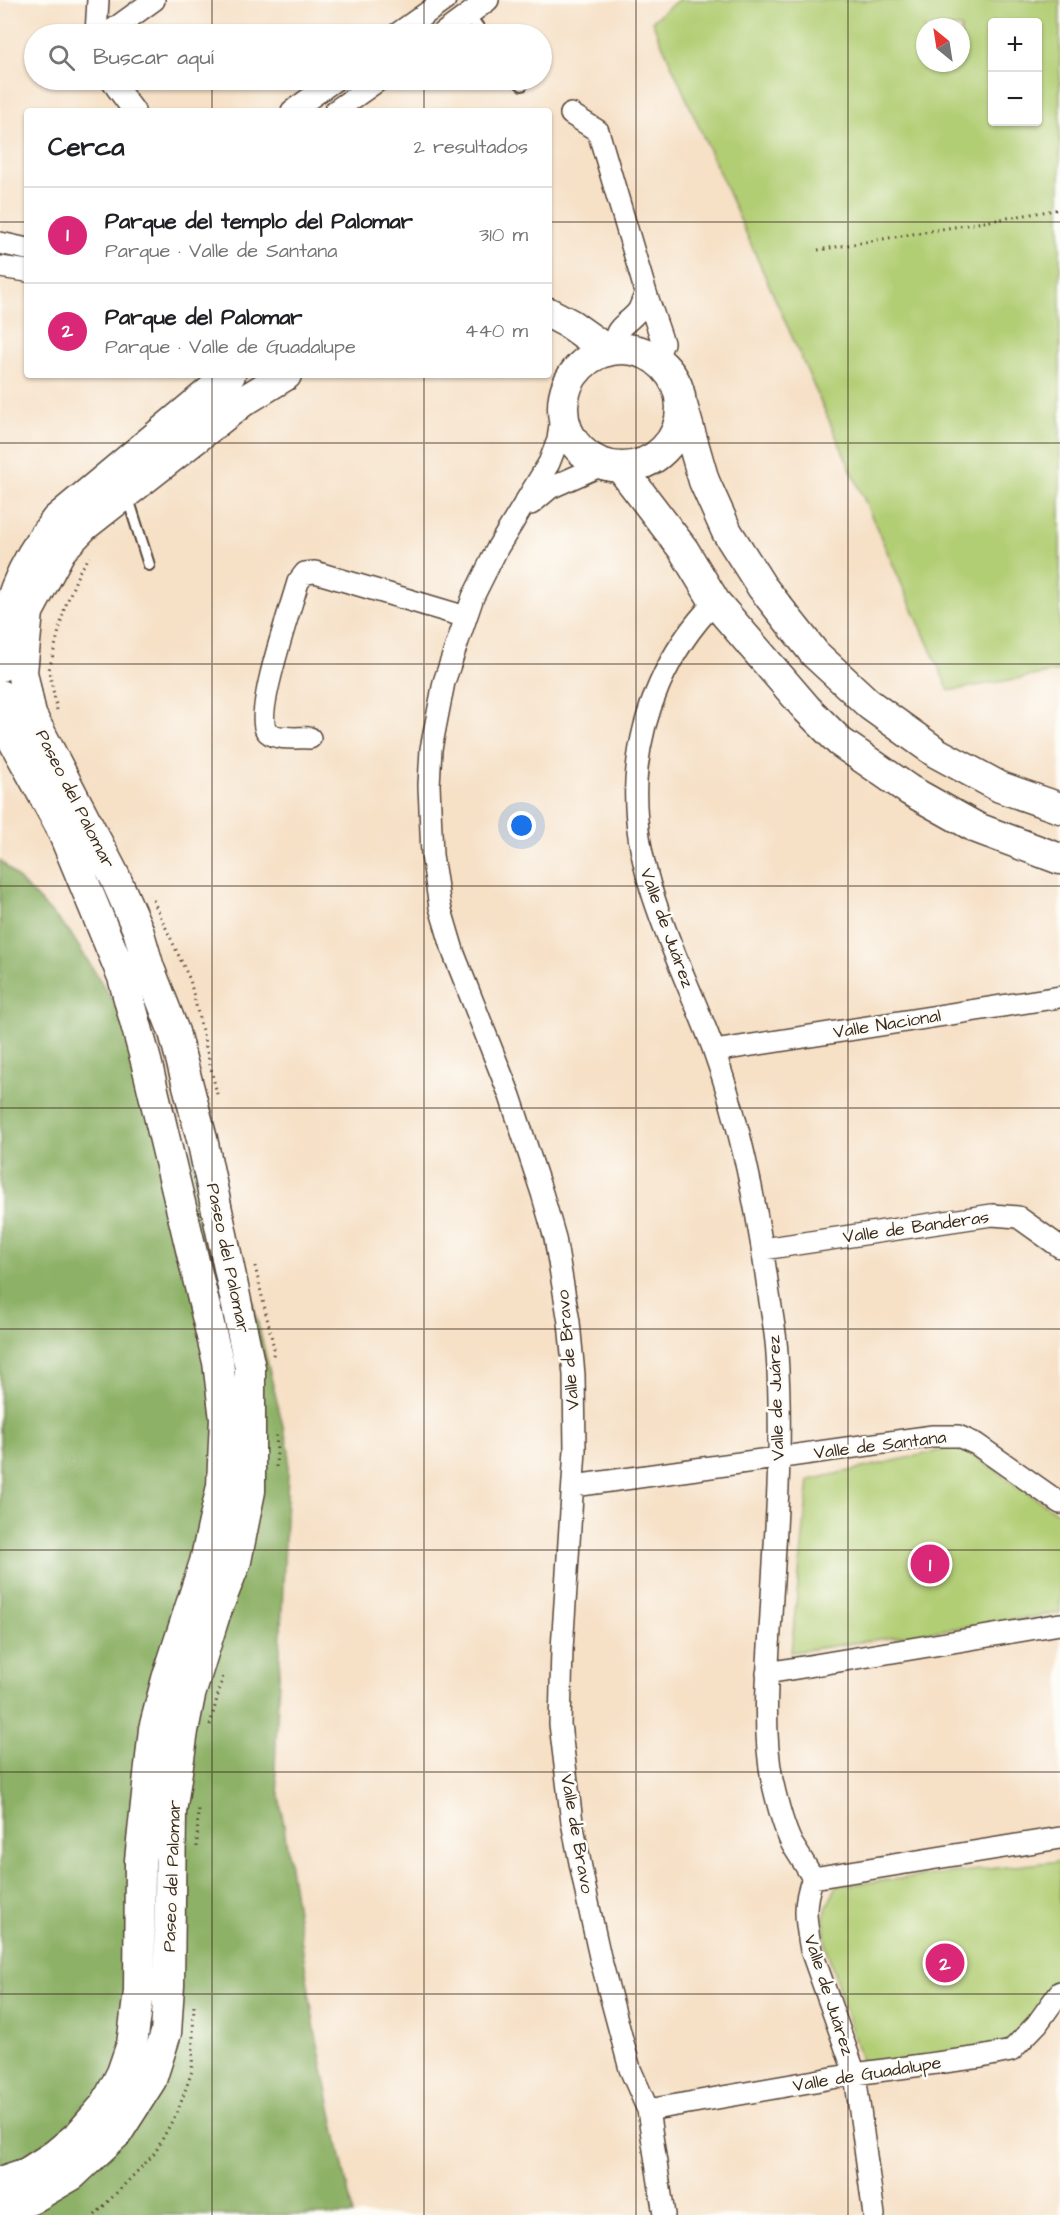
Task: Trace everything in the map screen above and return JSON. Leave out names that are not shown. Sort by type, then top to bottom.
[{"type":"street","points":[[97,24],[98,0]]},
{"type":"street","points":[[121,24],[154,0]]},
{"type":"street","points":[[412,24],[445,0]]},
{"type":"street","points":[[456,24],[488,0]]},
{"type":"street","points":[[118,90],[132,108]]},
{"type":"street","points":[[302,108],[323,90]]},
{"type":"street","points":[[339,108],[365,90]]},
{"type":"street","points":[[571,114],[598,131],[663,344],[656,359]]},
{"type":"street","points":[[0,243],[24,248]]},
{"type":"street","points":[[0,267],[24,271]]},
{"type":"street","points":[[611,350],[619,327],[638,311],[646,293]]},
{"type":"street","points":[[552,315],[611,350]]},
{"type":"street","points":[[1060,808],[1000,787],[937,753],[870,705],[815,654],[762,587],[728,532],[704,481],[677,385],[668,370],[656,359],[641,352],[624,349],[611,350],[590,358],[559,389],[567,432],[581,452],[611,466],[683,549],[715,602],[807,710],[840,742],[909,790],[977,828],[1060,859]]},
{"type":"street","name":"Paseo del Palomar","points":[[0,2208],[32,2199],[72,2175],[117,2133],[151,2080],[166,2033],[171,1812],[203,1610],[205,1562],[222,1486],[225,1419],[218,1362],[123,977],[70,818],[31,715],[22,672],[23,644],[28,612],[62,550],[119,482],[227,378]]},
{"type":"street","name":"Paseo del Palomar","points":[[0,666],[6,616],[21,572],[32,552],[56,520],[281,378]]},
{"type":"street","name":"Valle de Bravo","points":[[559,389],[558,440],[549,463],[498,547],[473,597],[444,682],[431,749],[429,785],[432,855],[440,907],[454,954],[510,1096],[555,1238],[569,1322],[574,1375],[574,1486],[564,1606],[560,1725],[572,1822],[600,1957],[630,2069],[648,2110],[664,2215]]},
{"type":"street","points":[[611,466],[640,465],[658,456],[671,442],[680,425],[682,405]]},
{"type":"street","name":"Valle de Bravo","points":[[521,512],[550,488],[611,466]]},
{"type":"street","points":[[310,738],[274,736],[266,730],[263,718],[268,684],[298,582],[305,573],[315,572],[466,617]]},
{"type":"street","name":"Valle de Juárez","points":[[715,602],[697,621],[679,646],[658,684],[648,714],[636,781],[638,823],[643,862],[653,898],[714,1051],[748,1165],[763,1249],[777,1353],[780,1458],[767,1673],[772,1781],[790,1840],[813,1878],[805,1907],[811,1950],[855,2074],[874,2215]]},
{"type":"street","name":"Paseo del Palomar","points":[[0,695],[7,729],[114,875],[138,930],[174,1032],[202,1139],[250,1368],[250,1491],[236,1561],[203,1610],[167,1679],[154,1729],[141,1849],[139,1992],[132,2044],[122,2073],[106,2104],[79,2135],[55,2155],[27,2173],[0,2182]]},
{"type":"street","name":"Valle Nacional","points":[[714,1051],[1060,997]]},
{"type":"street","points":[[167,1150],[202,1139]]},
{"type":"street","name":"Valle de Banderas","points":[[763,1249],[992,1215],[1018,1217],[1060,1248]]},
{"type":"street","name":"Valle de Santana","points":[[574,1486],[933,1436],[958,1436],[976,1444],[1060,1503]]},
{"type":"street","points":[[767,1673],[1060,1624]]},
{"type":"street","points":[[813,1878],[1060,1838]]},
{"type":"street","points":[[140,1901],[170,1900]]},
{"type":"street","name":"Valle de Guadalupe","points":[[648,2110],[855,2074],[1011,2051],[1037,2024],[1060,1992]]},
{"type":"lane","points":[[469,15],[476,24]]},
{"type":"lane","points":[[119,482],[149,565]]},
{"type":"path","points":[[818,250],[1060,209]]},
{"type":"path","points":[[58,718],[49,670],[65,607],[79,572],[92,555]]},
{"type":"path","points":[[150,894],[190,980],[219,1104]]},
{"type":"path","points":[[254,1259],[274,1348],[273,1359]]},
{"type":"path","points":[[275,1423],[277,1453],[275,1474]]},
{"type":"path","points":[[208,1734],[225,1670]]},
{"type":"path","points":[[196,1851],[199,1797]]},
{"type":"path","points":[[95,2215],[155,2153],[179,2108],[192,2071],[194,2001]]},
{"type":"green space","points":[[678,0],[1060,0],[1060,671],[949,691],[652,21]]},
{"type":"green space","points":[[0,860],[69,931],[157,1071],[247,1280],[289,1450],[275,1768],[315,2030],[353,2215],[0,2215]]},
{"type":"green space","points":[[960,1446],[1060,1515],[1060,1613],[791,1652],[809,1480]]},
{"type":"green space","points":[[1060,1861],[1060,1979],[1013,2045],[863,2067],[826,1947],[824,1917],[837,1886]]},
{"type":"place","name":"Parque del templo del Palomar","points":[[930,1564]]},
{"type":"place","name":"Parque del Palomar","points":[[945,1963]]}]
